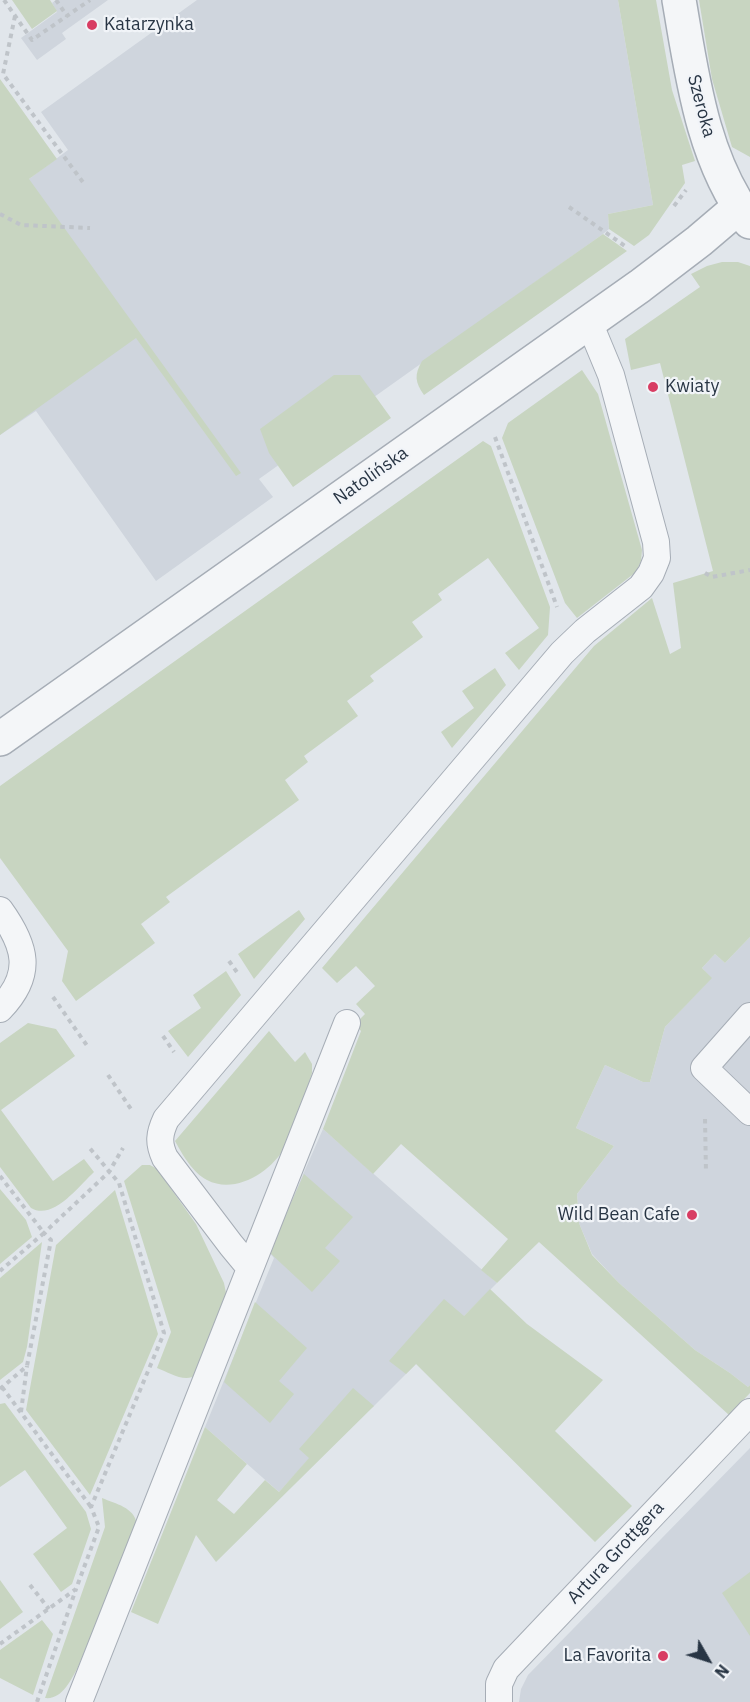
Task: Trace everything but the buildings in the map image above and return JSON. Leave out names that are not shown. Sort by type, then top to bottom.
[{"type":"street","name":"Szeroka","points":[[679,0],[696,103],[720,168],[745,214]]},
{"type":"street","name":"Natolińska","points":[[0,739],[663,268],[745,214]]},
{"type":"lane","points":[[250,1268],[165,1158],[160,1148],[159,1138],[166,1119],[562,653],[585,631],[641,587],[651,573],[657,558],[656,542],[611,375],[589,322]]},
{"type":"lane","points":[[0,910],[17,935],[22,953],[22,973],[16,991],[0,1010]]},
{"type":"lane","points":[[750,1016],[704,1068],[750,1112]]},
{"type":"lane","points":[[79,1702],[347,1023]]},
{"type":"lane","name":"Artura Grottgera","points":[[499,1702],[499,1684],[506,1669],[750,1412]]},
{"type":"path","points":[[4,0],[32,40],[90,0]]},
{"type":"path","points":[[56,0],[67,16]]},
{"type":"path","points":[[15,16],[3,74],[85,185]]},
{"type":"path","points":[[568,207],[626,246]]},
{"type":"path","points":[[0,214],[21,225],[90,228]]},
{"type":"path","points":[[705,573],[712,577],[750,570]]},
{"type":"path","points":[[22,973],[48,991],[88,1047]]},
{"type":"path","points":[[108,1075],[133,1112]]},
{"type":"path","points":[[88,1146],[119,1183],[164,1333],[91,1507]]},
{"type":"path","points":[[0,1176],[44,1233],[0,1271]]},
{"type":"path","points":[[21,1412],[27,1366]]},
{"type":"path","points":[[2,1387],[91,1507],[99,1527],[37,1702]]},
{"type":"path","points":[[30,1585],[49,1609]]},
{"type":"path","points":[[0,1644],[76,1589]]},
{"type":"shaded area","points":[[56,0],[108,0],[62,33],[66,39],[37,60],[21,38],[57,12],[52,3]]},
{"type":"shaded area","points":[[197,0],[618,0],[653,205],[608,214],[609,229],[603,234],[259,479],[273,497],[156,581],[36,411],[0,435],[0,261],[29,179],[68,150],[41,112]]},
{"type":"shaded area","points":[[750,937],[750,1385],[748,1387],[695,1350],[619,1283],[592,1254],[579,1223],[577,1194],[614,1146],[576,1128],[605,1065],[643,1082],[650,1082],[665,1027],[711,978],[702,968],[715,954],[725,963]]},
{"type":"shaded area","points":[[323,1129],[497,1283],[374,1406],[310,1458],[279,1492],[205,1427],[274,1258],[269,1252]]},
{"type":"shaded area","points":[[750,1448],[750,1702],[519,1702],[521,1689],[528,1675]]},
{"type":"green space","points":[[12,0],[50,0],[57,11],[32,29]]},
{"type":"green space","points":[[618,0],[656,0],[672,90],[695,161],[682,165],[685,183],[649,235],[634,246],[609,229],[608,214],[653,205]]},
{"type":"green space","points":[[699,0],[750,0],[750,157],[732,147],[712,79]]},
{"type":"green space","points":[[0,79],[57,159],[29,179],[241,473],[236,476],[136,338],[0,435]]},
{"type":"green space","points":[[603,234],[627,251],[424,395],[417,378],[422,361]]},
{"type":"green space","points":[[722,262],[738,262],[750,266],[750,937],[725,963],[715,954],[702,968],[712,978],[665,1027],[650,1082],[643,1082],[605,1065],[576,1128],[614,1146],[577,1194],[579,1223],[592,1255],[619,1283],[695,1350],[748,1387],[750,1385],[750,1393],[729,1415],[539,1242],[497,1283],[481,1270],[508,1239],[401,1144],[373,1174],[323,1129],[361,1031],[355,1024],[365,1014],[356,1004],[375,986],[356,966],[337,983],[322,968],[594,646],[652,598],[670,654],[681,648],[673,583],[713,571],[660,363],[631,370],[625,339],[700,287],[691,274]]},
{"type":"green space","points":[[582,370],[598,394],[642,550],[641,561],[636,572],[577,618],[565,603],[502,438],[508,423]]},
{"type":"green space","points":[[334,375],[360,375],[391,418],[293,487],[269,453],[260,429]]},
{"type":"green space","points":[[483,441],[491,446],[550,607],[548,635],[519,670],[505,653],[539,628],[488,558],[438,594],[442,600],[412,622],[423,637],[370,676],[374,681],[347,701],[358,716],[304,756],[308,762],[285,780],[299,800],[166,897],[170,902],[141,924],[155,943],[76,1001],[62,981],[68,951],[0,858],[0,786]]},
{"type":"green space","points":[[495,668],[506,685],[452,748],[441,732],[474,708],[462,691]]},
{"type":"green space","points":[[299,910],[305,919],[254,979],[238,954]]},
{"type":"green space","points":[[226,971],[241,995],[188,1057],[168,1031],[201,1008],[193,995]]},
{"type":"green space","points":[[28,1023],[56,1029],[75,1056],[1,1110],[53,1181],[84,1159],[94,1172],[57,1206],[39,1211],[31,1208],[0,1167],[0,1043]]},
{"type":"green space","points":[[269,1031],[295,1062],[305,1052],[312,1064],[312,1073],[293,1131],[279,1156],[262,1172],[240,1183],[229,1185],[207,1180],[193,1168],[175,1141]]},
{"type":"green space","points":[[142,1165],[150,1165],[157,1169],[196,1224],[224,1283],[226,1293],[224,1304],[197,1375],[192,1377],[177,1376],[157,1368],[171,1332],[124,1181]]},
{"type":"green space","points":[[304,1174],[353,1217],[325,1248],[340,1261],[312,1292],[269,1252]]},
{"type":"green space","points":[[0,1189],[26,1220],[32,1237],[0,1264]]},
{"type":"green space","points":[[115,1190],[158,1334],[90,1495],[26,1410],[56,1245]]},
{"type":"green space","points":[[42,1242],[23,1362],[0,1380],[0,1278]]},
{"type":"green space","points":[[490,1289],[527,1324],[603,1380],[555,1431],[632,1506],[595,1542],[416,1364],[406,1374],[389,1361],[444,1299],[464,1316]]},
{"type":"green space","points":[[255,1302],[307,1348],[279,1381],[294,1394],[270,1423],[224,1382]]},
{"type":"green space","points":[[353,1388],[374,1406],[216,1562],[196,1535],[158,1624],[131,1612],[205,1427],[247,1464],[217,1500],[234,1514],[265,1480],[279,1492],[309,1458],[299,1449]]},
{"type":"green space","points":[[5,1403],[86,1512],[91,1529],[72,1584],[61,1592],[33,1554],[67,1528],[25,1470],[0,1487],[0,1404]]},
{"type":"green space","points":[[102,1498],[128,1510],[137,1524],[78,1667],[61,1692],[51,1698],[45,1698],[105,1527]]},
{"type":"green space","points":[[750,1572],[750,1636],[722,1593]]},
{"type":"green space","points":[[0,1580],[23,1612],[0,1629]]},
{"type":"green space","points":[[42,1620],[53,1634],[33,1695],[0,1678],[0,1650]]},
{"type":"place","name":"Katarzynka","points":[[92,25]]},
{"type":"place","name":"Kwiaty","points":[[653,387]]},
{"type":"place","name":"Wild Bean Cafe","points":[[692,1215]]},
{"type":"place","name":"La Favorita","points":[[663,1656]]}]
